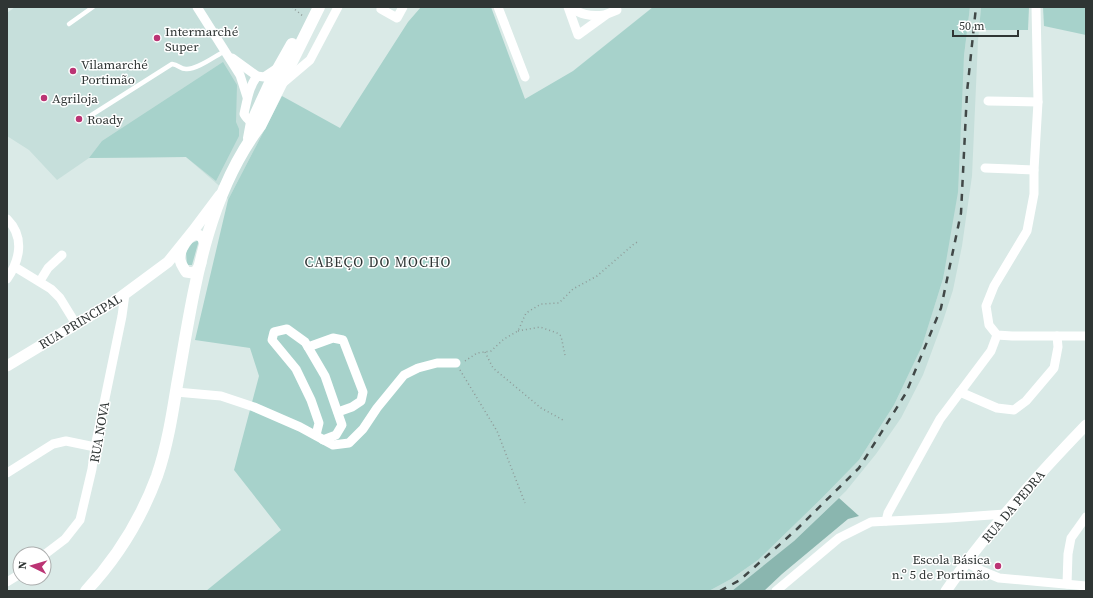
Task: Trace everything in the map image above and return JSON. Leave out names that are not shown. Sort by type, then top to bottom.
[{"type":"main road","points":[[86,591],[114,557],[131,532],[146,504],[157,476],[165,448],[194,294],[212,220],[224,190],[256,122],[269,83],[313,7]]},
{"type":"main road","points":[[269,83],[319,7]]},
{"type":"street","points":[[197,7],[240,75],[247,97]]},
{"type":"street","points":[[256,122],[248,120],[244,114],[247,97],[252,83],[269,83],[310,60],[338,7]]},
{"type":"street","points":[[382,7],[381,9],[397,18],[403,7]]},
{"type":"street","points":[[498,7],[525,77]]},
{"type":"street","points":[[568,7],[578,35],[607,14]]},
{"type":"street","points":[[568,7],[579,13],[594,16],[607,14],[617,10]]},
{"type":"street","points":[[997,335],[990,325],[986,306],[994,286],[1027,231],[1034,194],[1038,102],[1036,7]]},
{"type":"street","points":[[226,53],[243,67],[269,83]]},
{"type":"street","points":[[988,101],[1038,102]]},
{"type":"street","points":[[985,168],[1034,170]]},
{"type":"street","name":"RUA PRINCIPAL","points":[[7,366],[125,294],[152,275],[168,262],[224,190]]},
{"type":"street","points":[[7,219],[14,227],[18,237],[18,252],[15,267],[7,279]]},
{"type":"street","points":[[187,239],[193,235],[200,235],[205,244]]},
{"type":"street","name":"RUA PRINCIPAL","points":[[187,239],[181,252],[180,260],[191,278],[194,294]]},
{"type":"street","points":[[40,281],[48,268],[62,256]]},
{"type":"street","points":[[186,272],[193,272],[197,270],[201,263]]},
{"type":"street","points":[[15,267],[51,289],[60,298],[76,324]]},
{"type":"street","name":"RUA PRINCIPAL","points":[[152,275],[170,267],[180,268],[186,272]]},
{"type":"street","name":"RUA NOVA","points":[[52,550],[65,539],[80,520],[92,469],[125,294]]},
{"type":"street","points":[[287,329],[305,342],[324,376],[342,425],[336,435],[320,438],[319,423],[311,400],[296,369],[272,340],[274,332],[287,329]]},
{"type":"street","points":[[997,335],[1086,336]]},
{"type":"street","points":[[886,521],[888,513],[940,419],[991,351],[997,335]]},
{"type":"street","points":[[960,392],[997,408],[1014,410],[1026,401],[1054,368],[1058,347],[1058,336]]},
{"type":"street","points":[[308,347],[333,338],[343,340],[363,392],[361,401],[352,407],[338,412]]},
{"type":"street","points":[[176,392],[221,396],[254,407],[333,445],[349,443],[364,429],[377,408],[404,375],[418,368],[437,362],[456,363]]},
{"type":"street","name":"RUA DA PEDRA","points":[[946,591],[966,562],[1005,514],[1059,452],[1086,426]]},
{"type":"street","points":[[7,473],[53,444],[66,441],[95,447]]},
{"type":"street","points":[[776,591],[839,538],[871,522],[1005,514]]},
{"type":"street","points":[[1067,584],[1068,554],[1071,538],[1086,517]]},
{"type":"street","points":[[966,562],[999,578],[1086,586]]},
{"type":"lane","points":[[69,24],[93,7]]},
{"type":"lane","points":[[90,116],[172,64],[178,65],[183,69],[192,70],[226,53]]},
{"type":"path","points":[[292,7],[307,19]]},
{"type":"path","points":[[518,331],[526,313],[541,304],[559,303],[573,288],[597,276],[639,241]]},
{"type":"path","points":[[456,363],[461,364],[477,353],[491,351],[504,339],[518,331],[540,327],[557,332],[562,336],[565,355]]},
{"type":"path","points":[[485,352],[494,368],[541,408],[563,420]]},
{"type":"path","points":[[456,363],[497,431],[525,503]]},
{"type":"shaded area","points":[[15,7],[313,7],[275,83],[282,96],[228,200],[224,190],[186,157],[89,158],[57,180],[29,150],[7,136],[7,13]]},
{"type":"shaded area","points":[[970,7],[981,7],[972,176],[962,246],[953,290],[923,375],[901,418],[876,454],[846,491],[794,541],[737,588],[732,591],[709,591],[731,579],[758,560],[859,460],[894,405],[922,345],[943,279]]},
{"type":"green space","points":[[421,7],[491,7],[525,99],[573,71],[653,7],[970,7],[964,56],[958,192],[943,279],[922,346],[894,405],[859,460],[758,560],[731,579],[709,591],[206,591],[281,530],[234,470],[259,376],[250,348],[195,340],[228,200],[282,96],[340,128],[408,22]]},
{"type":"green space","points":[[981,7],[1029,7],[1028,30],[979,30]]},
{"type":"green space","points":[[1043,7],[1086,7],[1086,35],[1044,26]]},
{"type":"green space","points":[[223,62],[237,85],[236,122],[239,129],[239,136],[216,181],[186,157],[89,158],[102,141]]},
{"type":"green space","points":[[199,240],[192,265],[187,265],[186,252],[192,243]]},
{"type":"green space","points":[[839,498],[859,516],[848,519],[764,591],[732,591],[794,541]]},
{"type":"railway","points":[[720,591],[740,580],[797,529],[859,468],[906,393],[941,308],[961,213],[967,92],[976,7]]},
{"type":"place","name":"Intermarché Super","points":[[157,38]]},
{"type":"place","name":"Vilamarché Portimão","points":[[73,71]]},
{"type":"place","name":"Agriloja","points":[[44,98]]},
{"type":"place","name":"Roady","points":[[79,119]]},
{"type":"place","name":"Escola Básica n.º 5 de Portimão","points":[[998,566]]},
{"type":"district","name":"CABEÇO DO MOCHO","points":[[378,262]]}]
